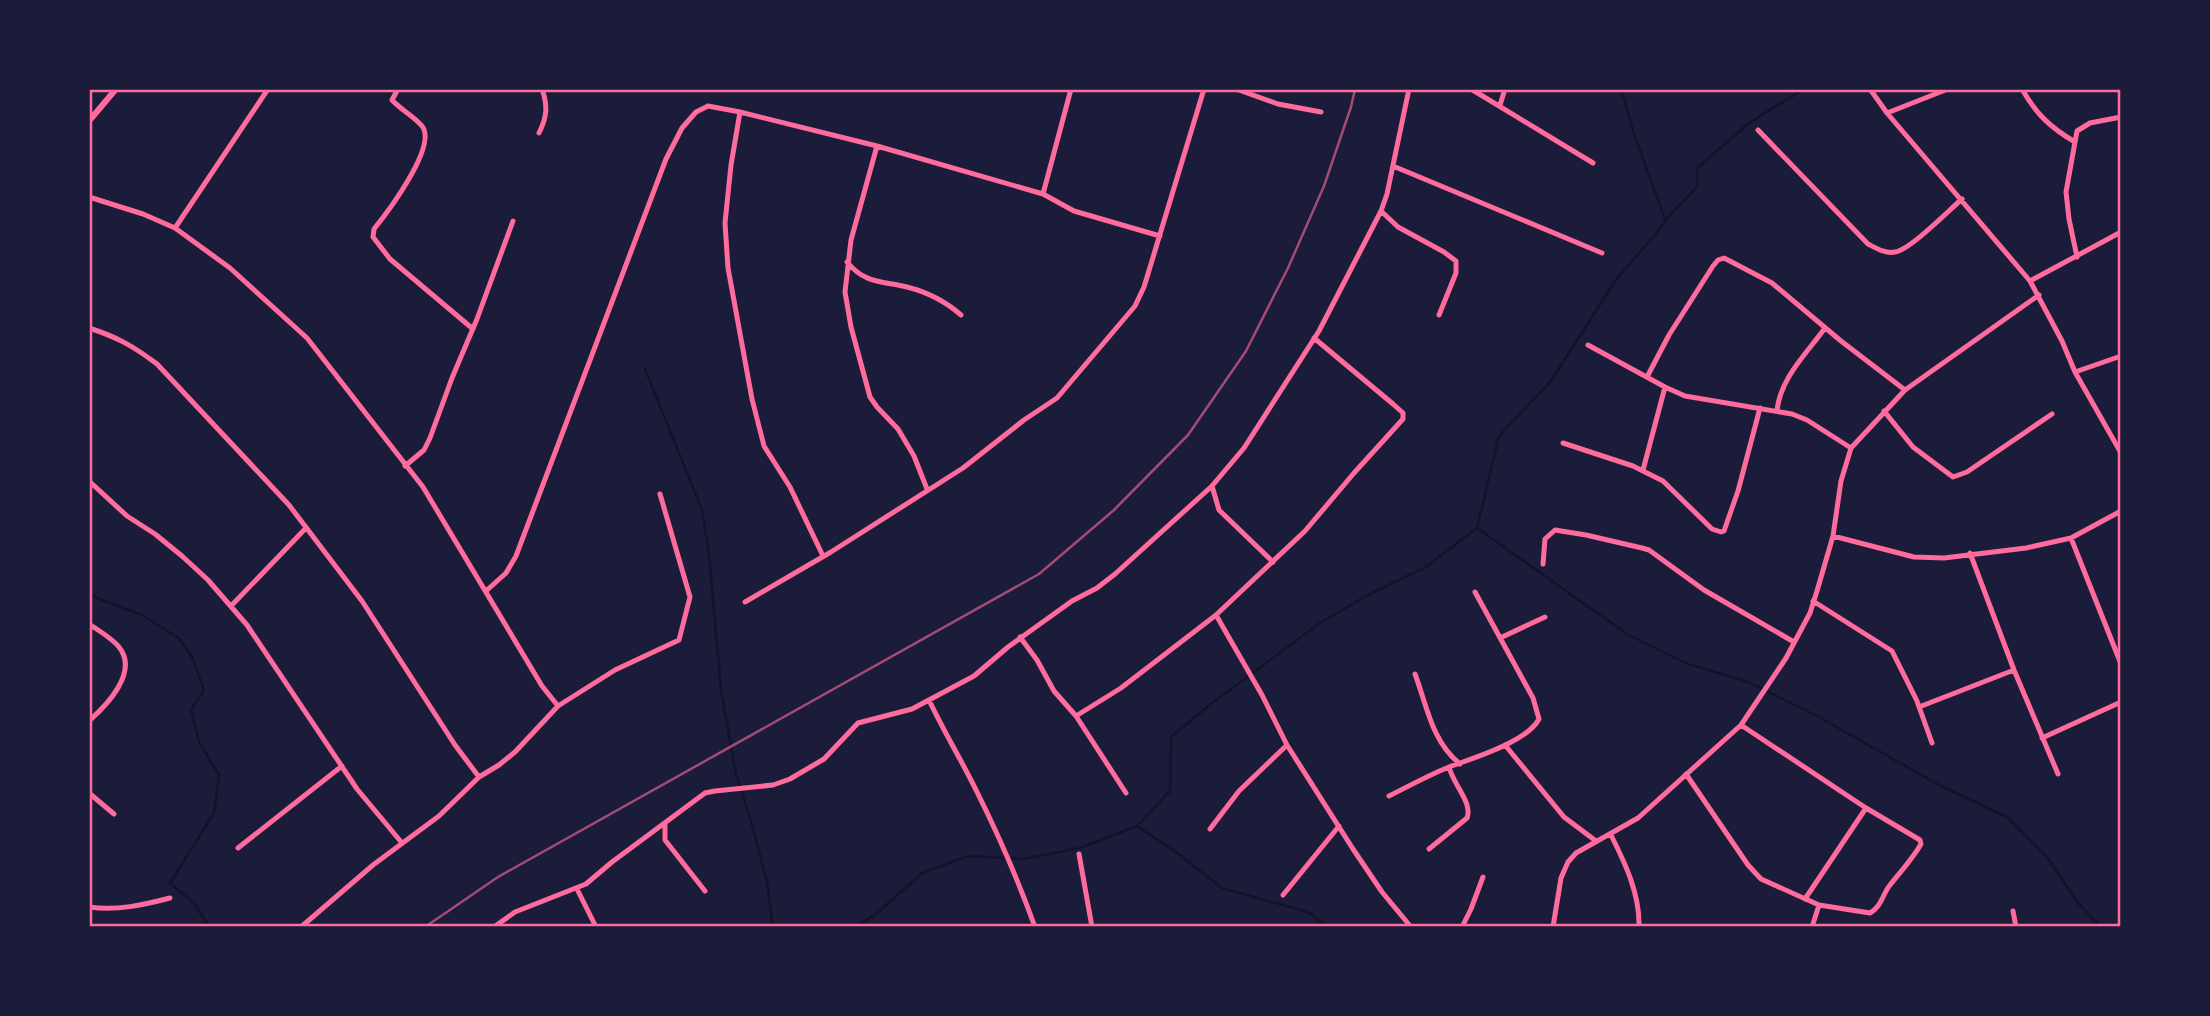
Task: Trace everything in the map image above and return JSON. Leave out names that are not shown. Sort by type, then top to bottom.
[{"type":"street","points":[[89,121],[116,89]]},
{"type":"street","points":[[175,228],[268,89]]},
{"type":"street","points":[[398,89],[392,100],[422,126],[423,144],[412,174],[374,229],[373,237],[390,259],[473,329]]},
{"type":"street","points":[[538,133],[546,118],[546,100],[542,89]]},
{"type":"street","points":[[1043,194],[1071,89]]},
{"type":"street","points":[[745,602],[963,468],[1056,398],[1135,306],[1144,287],[1204,89]]},
{"type":"street","points":[[1236,89],[1278,104],[1321,112]]},
{"type":"street","points":[[494,927],[514,912],[586,884],[705,793],[774,785],[790,779],[824,759],[858,723],[912,709],[980,673],[1020,637],[1115,574],[1212,486],[1244,448],[1314,338],[1381,211],[1409,89]]},
{"type":"street","points":[[1471,89],[1593,163]]},
{"type":"street","points":[[1500,106],[1506,89]]},
{"type":"street","points":[[1870,89],[1887,113],[2031,281],[2075,372],[2121,453]]},
{"type":"street","points":[[1887,113],[1948,89]]},
{"type":"street","points":[[2022,89],[2037,114],[2053,129],[2075,142]]},
{"type":"street","points":[[486,591],[506,573],[516,556],[666,159],[682,128],[696,112],[708,106],[740,112],[877,146],[1043,194],[1074,211],[1160,236]]},
{"type":"street","points":[[740,112],[725,223],[728,268],[752,399],[764,446],[790,487],[823,556]]},
{"type":"street","points":[[2077,257],[2066,192],[2077,131],[2084,125],[2121,117]]},
{"type":"street","points":[[1758,130],[1868,244],[1881,251],[1894,253],[1906,248],[1962,199]]},
{"type":"street","points":[[877,146],[858,211],[847,262],[845,292],[851,327],[870,397],[898,429],[914,456],[927,489]]},
{"type":"street","points":[[1393,166],[1602,253]]},
{"type":"street","points":[[89,197],[143,214],[175,228],[230,268],[307,338],[423,487],[542,686],[558,706]]},
{"type":"street","points":[[1381,211],[1398,228],[1456,261],[1456,272],[1439,315]]},
{"type":"street","points":[[405,466],[424,450],[430,438],[513,221]]},
{"type":"street","points":[[2031,281],[2121,232]]},
{"type":"street","points":[[1647,377],[1669,335],[1713,266],[1724,258],[1772,283],[1905,390]]},
{"type":"street","points":[[847,262],[860,276],[920,291],[937,298],[961,315]]},
{"type":"street","points":[[1553,927],[1565,868],[1576,853],[1637,818],[1741,725],[1786,657],[1814,601],[1833,536],[1841,481],[1851,448],[1905,390],[2039,295]]},
{"type":"street","points":[[89,328],[115,336],[132,345],[156,364],[289,505],[362,601],[455,745],[479,777]]},
{"type":"street","points":[[1777,411],[1784,383],[1825,328]]},
{"type":"street","points":[[1076,716],[1121,688],[1216,615],[1305,531],[1403,419],[1402,413],[1393,404],[1314,338]]},
{"type":"street","points":[[1588,345],[1685,396],[1777,411],[1807,420],[1851,448]]},
{"type":"street","points":[[2075,372],[2121,356]]},
{"type":"street","points":[[1643,470],[1665,387]]},
{"type":"street","points":[[1563,443],[1643,470],[1663,481],[1712,528],[1721,532],[1724,531],[1738,491],[1760,408]]},
{"type":"street","points":[[1884,411],[1913,447],[1953,477],[1967,472],[2052,414]]},
{"type":"street","points":[[89,481],[127,516],[182,556],[208,580],[247,625],[342,766],[401,843]]},
{"type":"street","points":[[1212,486],[1219,510],[1273,562]]},
{"type":"street","points":[[301,927],[401,843],[439,816],[479,777],[515,752],[558,706],[615,670],[679,640],[690,597],[660,494]]},
{"type":"street","points":[[1833,536],[1931,559],[2026,548],[2071,538],[2121,511]]},
{"type":"street","points":[[231,607],[306,528]]},
{"type":"street","points":[[1543,564],[1545,539],[1555,530],[1642,548],[1704,590],[1794,642]]},
{"type":"street","points":[[2071,538],[2121,664]]},
{"type":"street","points":[[1970,553],[2014,670],[2058,774]]},
{"type":"street","points":[[1389,796],[1449,767],[1505,745],[1529,731],[1539,719],[1533,698],[1475,592]]},
{"type":"street","points":[[1814,601],[1892,651],[1919,706],[1932,743]]},
{"type":"street","points":[[1216,615],[1287,745],[1382,892],[1411,927]]},
{"type":"street","points":[[1500,638],[1545,617]]},
{"type":"street","points":[[89,624],[119,646],[126,659],[126,672],[107,705],[89,721]]},
{"type":"street","points":[[1020,637],[1037,660],[1054,691],[1076,716],[1126,793]]},
{"type":"street","points":[[1919,706],[2014,670]]},
{"type":"street","points":[[1415,674],[1438,740],[1450,757],[1460,764]]},
{"type":"street","points":[[929,700],[976,788],[1014,868],[1035,927]]},
{"type":"street","points":[[2042,738],[2121,702]]},
{"type":"street","points":[[1686,774],[1760,879],[1819,905],[1870,913],[1875,910],[1889,886],[1921,844],[1920,840],[1866,808],[1741,725]]},
{"type":"street","points":[[1210,829],[1240,791],[1287,745]]},
{"type":"street","points":[[1505,745],[1564,817],[1596,841]]},
{"type":"street","points":[[238,848],[342,766]]},
{"type":"street","points":[[1429,849],[1469,814],[1470,808],[1456,786],[1449,767]]},
{"type":"street","points":[[89,793],[114,814]]},
{"type":"street","points":[[1805,899],[1866,808]]},
{"type":"street","points":[[665,824],[665,840],[705,891]]},
{"type":"street","points":[[1283,895],[1339,826]]},
{"type":"street","points":[[1611,835],[1629,873],[1640,913],[1640,927]]},
{"type":"street","points":[[1079,854],[1092,927]]},
{"type":"street","points":[[1462,927],[1483,877]]},
{"type":"street","points":[[577,888],[596,927]]},
{"type":"street","points":[[89,907],[137,907],[170,898]]},
{"type":"street","points":[[1812,927],[1819,905]]},
{"type":"street","points":[[2013,911],[2016,927]]},
{"type":"waterway","points":[[1621,89],[1634,134],[1665,219]]},
{"type":"waterway","points":[[856,927],[876,914],[922,873],[968,856],[1023,859],[1080,848],[1137,826],[1170,791],[1171,737],[1317,625],[1366,596],[1426,567],[1477,528],[1499,436],[1551,381],[1617,278],[1666,219],[1697,187],[1697,168],[1749,123],[1804,89]]},
{"type":"waterway","points":[[645,369],[702,510],[709,554],[721,690],[736,774],[767,882],[773,927]]},
{"type":"waterway","points":[[1477,528],[1627,634],[1688,664],[1746,681],[1819,717],[1939,785],[2007,817],[2046,856],[2078,903],[2101,927]]},
{"type":"waterway","points":[[89,593],[142,615],[180,639],[193,659],[204,690],[191,710],[199,742],[219,775],[214,813],[170,883],[194,903],[209,927]]},
{"type":"waterway","points":[[1137,826],[1222,888],[1308,912],[1328,927]]},
{"type":"railway","points":[[425,927],[498,877],[1039,574],[1114,510],[1188,435],[1246,351],[1288,268],[1324,186],[1355,89]]}]
